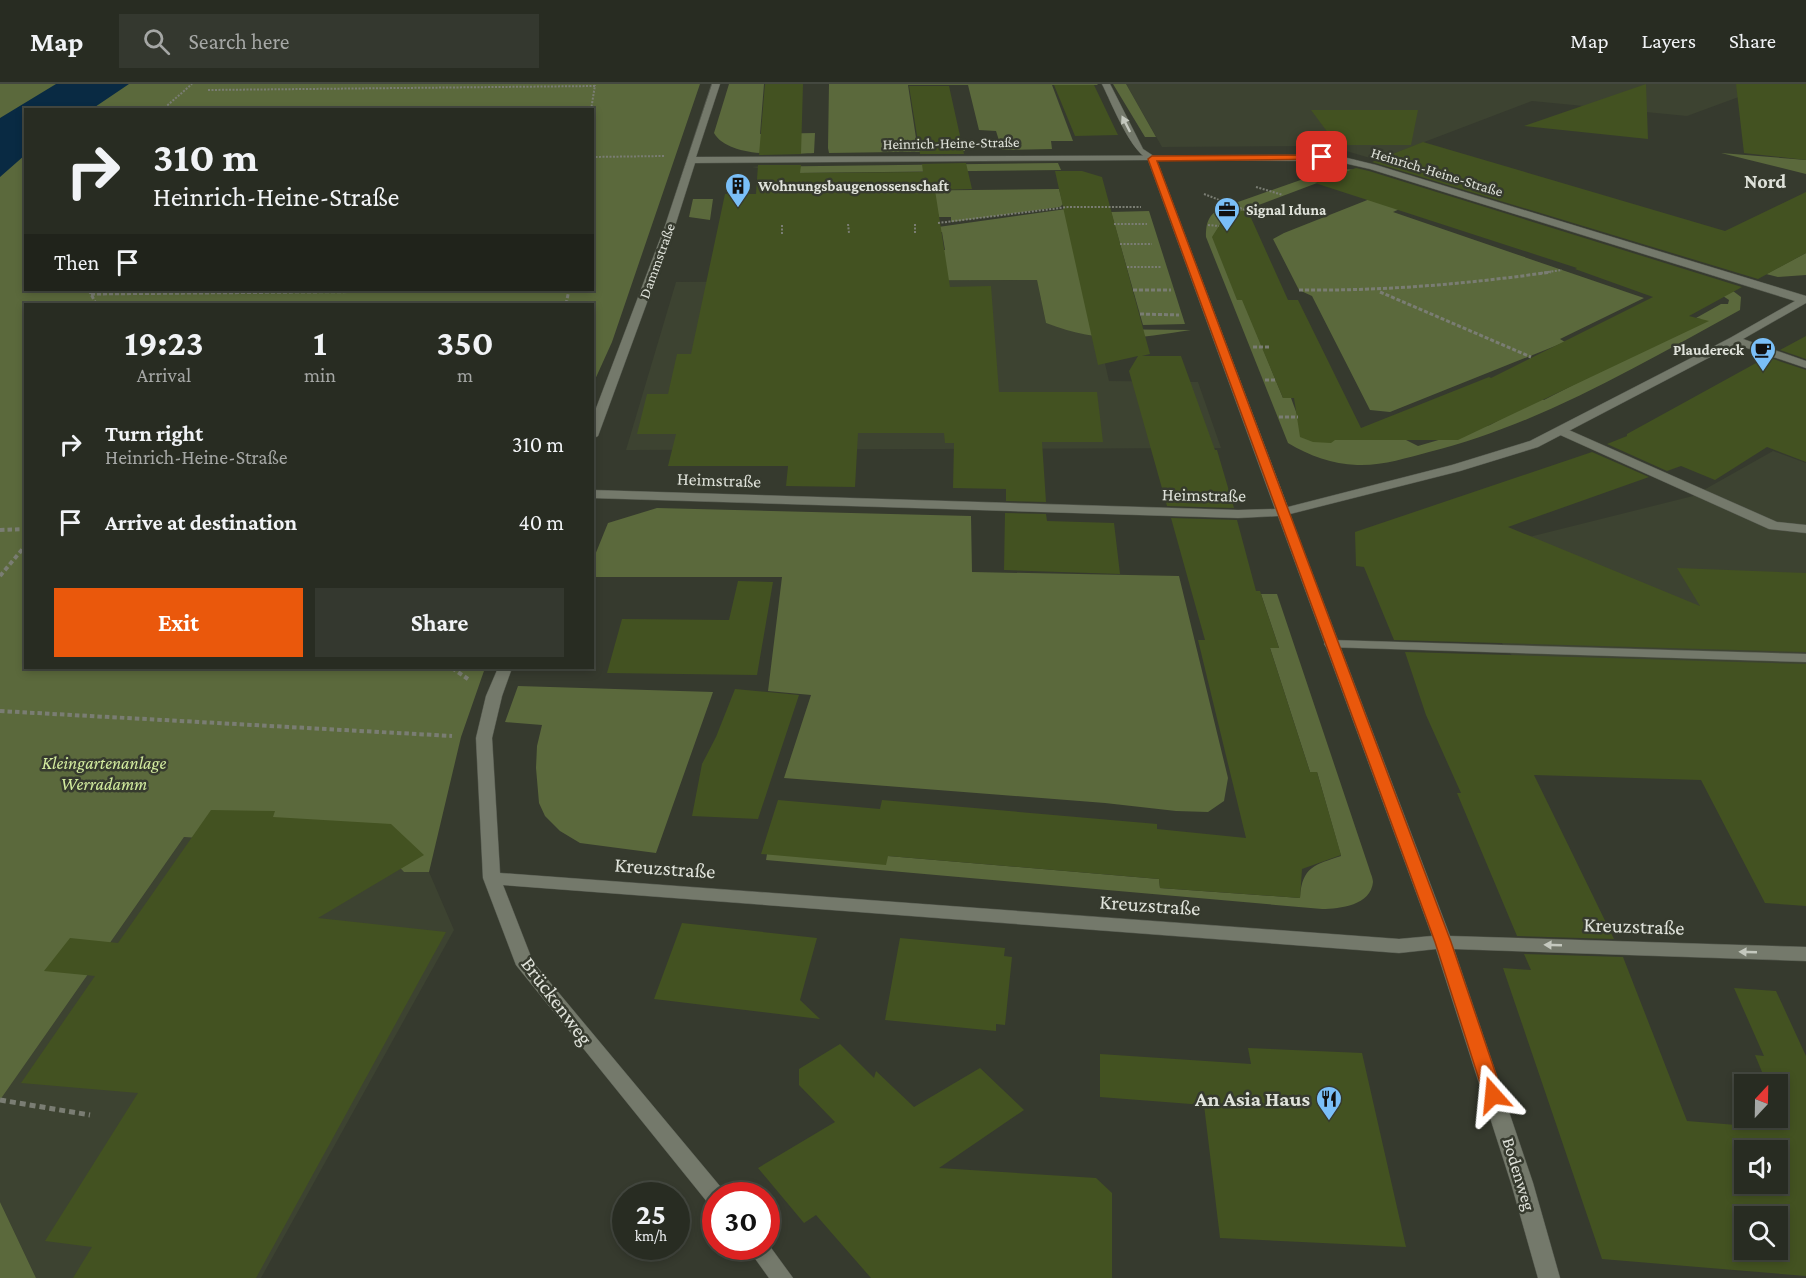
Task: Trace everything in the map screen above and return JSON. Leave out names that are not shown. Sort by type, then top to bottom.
[{"type":"street","name":"Dammstraße","points":[[594,431],[670,226],[716,84]]},
{"type":"street","name":"Bodenweg","points":[[1106,84],[1140,150],[1152,159],[1172,207],[1331,644],[1443,942],[1522,1183],[1549,1278]]},
{"type":"street","name":"Heinrich-Heine-Straße","points":[[691,158],[1080,156],[1152,159],[1335,158],[1373,167],[1804,299]]},
{"type":"street","name":"Heimstraße","points":[[594,495],[1238,514],[1284,512],[1456,468],[1534,444],[1734,340],[1804,299]]},
{"type":"street","points":[[1734,340],[1806,365]]},
{"type":"street","points":[[1562,431],[1774,526],[1806,529]]},
{"type":"street","points":[[1331,644],[1806,658]]},
{"type":"street","name":"Brückenweg","points":[[505,669],[494,696],[484,738],[492,878],[525,965],[704,1182]]},
{"type":"street","name":"Kreuzstraße","points":[[492,878],[1399,946],[1443,942],[1806,954]]},
{"type":"street","points":[[768,1260],[783,1278]]},
{"type":"path","points":[[164,108],[192,84]]},
{"type":"path","points":[[208,90],[595,85],[591,108]]},
{"type":"path","points":[[594,157],[691,158]]},
{"type":"path","points":[[1251,185],[1283,195]]},
{"type":"path","points":[[1204,194],[1245,210]]},
{"type":"path","points":[[938,223],[1068,207],[1172,207]]},
{"type":"path","points":[[848,224],[849,233]]},
{"type":"path","points":[[915,224],[915,232]]},
{"type":"path","points":[[782,234],[783,225]]},
{"type":"path","points":[[1299,290],[1378,291],[1472,284],[1562,270]]},
{"type":"path","points":[[90,291],[96,303]]},
{"type":"path","points":[[91,294],[410,291]]},
{"type":"path","points":[[1378,291],[1531,357]]},
{"type":"path","points":[[1140,314],[1210,315]]},
{"type":"path","points":[[0,530],[24,529]]},
{"type":"path","points":[[0,576],[24,547]]},
{"type":"path","points":[[0,711],[484,738]]},
{"type":"path","points":[[0,1100],[90,1115]]},
{"type":"shaded area","points":[[1126,84],[1774,84],[1687,116],[1532,101],[1377,160],[1329,146],[1162,147]]},
{"type":"shaded area","points":[[1037,280],[1046,323],[1099,338],[1109,381],[1198,382],[1221,448],[626,450],[676,282]]},
{"type":"shaded area","points":[[1773,451],[1806,463],[1806,667],[1513,657],[1455,584],[1489,547],[1693,496]]},
{"type":"shaded area","points":[[184,837],[385,852],[404,872],[429,872],[454,930],[261,1278],[36,1278],[0,1202],[0,1100]]},
{"type":"green space","name":"Kleingartenanlage Werradamm","points":[[0,84],[700,84],[612,342],[594,382],[594,303],[24,303],[24,669],[485,669],[461,737],[429,872],[404,872],[385,852],[184,837],[0,1100]]},
{"type":"green space","points":[[729,84],[764,84],[760,134],[815,133],[814,153],[760,153],[732,147],[722,141],[714,133]]},
{"type":"green space","points":[[829,84],[1098,85],[1052,85],[1073,141],[1051,141],[1052,149],[1002,150],[996,131],[979,130],[968,85],[908,85],[916,138],[961,138],[965,151],[829,153]]},
{"type":"green space","points":[[1113,84],[1126,84],[1156,137],[1145,137]]},
{"type":"green space","points":[[1721,153],[1806,160],[1806,174]]},
{"type":"green space","points":[[1058,163],[1061,170],[795,173],[793,192],[1059,189],[1063,204],[1060,207],[951,222],[951,217],[939,217],[937,210],[781,212],[780,219],[769,219],[772,168],[752,167]]},
{"type":"green space","points":[[1329,170],[1360,170],[1341,174],[1224,218],[1213,237],[1243,300],[1283,398],[1291,398],[1298,417],[1335,440],[1402,438],[1418,446],[1490,425],[1539,398],[1544,400],[1701,319],[1696,318],[1721,304],[1728,304],[1729,300],[1723,296],[1733,291],[1741,297],[1740,310],[1627,372],[1511,426],[1403,459],[1376,464],[1357,465],[1321,458],[1288,443],[1206,237],[1206,232],[1211,217],[1221,208]]},
{"type":"green space","points":[[1385,193],[1415,202],[1393,212],[1644,298],[1560,339],[1565,342],[1390,412],[1370,410],[1312,296],[1299,290],[1273,239]]},
{"type":"green space","points":[[693,199],[713,199],[710,220],[689,217]]},
{"type":"green space","points":[[1066,209],[1091,329],[1191,330],[1118,338],[1066,330],[1046,323],[1037,280],[724,281],[730,230],[938,227]],"holes":[[[942,232],[945,250],[741,252],[744,234]]]},
{"type":"green space","points":[[1149,211],[1185,324],[1143,325],[1111,212]]},
{"type":"green space","points":[[1806,253],[1806,275],[1778,277],[1766,274]]},
{"type":"green space","points":[[657,508],[971,516],[972,572],[1179,576],[1228,778],[1224,801],[1208,812],[1176,811],[1105,803],[784,778],[811,695],[768,691],[782,577],[594,577],[594,558],[608,523]]},
{"type":"green space","points":[[1261,594],[1277,594],[1372,877],[1371,890],[1361,901],[1346,907],[1322,909],[766,860],[767,854],[888,856],[1159,879],[1160,888],[1300,898],[1301,887],[1307,873],[1317,865],[1341,856],[1317,772],[1310,772],[1270,648],[1279,648]]},
{"type":"green space","points":[[518,686],[713,692],[656,853],[580,843],[560,831],[545,816],[539,803],[536,768],[537,746],[542,725],[505,722]]},
{"type":"green space","points":[[0,1202],[36,1278],[0,1278]]},
{"type":"water","points":[[56,84],[129,84],[93,108],[24,108],[24,156],[0,177],[0,118]]},
{"type":"building","points":[[765,84],[803,84],[801,154],[759,155]]},
{"type":"building","points":[[1646,84],[1648,139],[1524,126]]},
{"type":"building","points":[[1736,84],[1806,84],[1806,160],[1744,153]]},
{"type":"building","points":[[1054,85],[1094,85],[1118,135],[1075,136]]},
{"type":"building","points":[[909,86],[949,86],[964,154],[920,154]]},
{"type":"building","points":[[1311,110],[1418,110],[1411,145],[1337,145]]},
{"type":"building","points":[[1423,142],[1725,231],[1806,192],[1806,253],[1758,279],[1372,162]]},
{"type":"building","points":[[966,163],[972,189],[935,190],[950,287],[991,286],[999,392],[1097,392],[1103,442],[1042,442],[1046,502],[1006,501],[1006,489],[953,488],[954,443],[945,443],[944,433],[858,433],[855,487],[786,486],[788,466],[668,466],[676,434],[637,434],[647,394],[668,394],[677,354],[691,354],[725,194],[756,194],[758,165],[801,165],[800,173],[923,172],[922,164]]},
{"type":"building","points":[[1356,168],[1742,287],[1689,316],[1709,321],[1458,440],[1313,442],[1300,437],[1294,398],[1283,398],[1242,300],[1237,300],[1212,237],[1224,218],[1247,209],[1288,300],[1298,300],[1361,428],[1491,378],[1653,297],[1575,269],[1577,268],[1315,183]]},
{"type":"building","points":[[1055,171],[1082,171],[1102,177],[1150,354],[1142,356],[1181,356],[1215,450],[1217,450],[1234,508],[1167,506],[1129,371],[1138,356],[1098,365]]},
{"type":"building","points":[[1806,336],[1806,359],[1780,350]]},
{"type":"building","points":[[1767,357],[1806,370],[1806,462],[1767,447],[1715,480],[1681,466],[1667,471],[1607,444],[1627,436]]},
{"type":"building","points":[[1592,452],[1649,477],[1508,527],[1700,606],[1677,568],[1806,573],[1806,652],[1394,640],[1364,567],[1356,566],[1355,532]]},
{"type":"building","points":[[1005,513],[1046,514],[1047,521],[1114,523],[1120,574],[1004,570]]},
{"type":"building","points":[[1171,518],[1237,520],[1256,591],[1260,591],[1279,648],[1270,648],[1310,772],[1317,772],[1341,855],[1302,869],[1300,898],[1160,888],[1159,879],[888,856],[886,865],[761,854],[778,800],[880,809],[882,800],[1157,824],[1157,829],[1246,838],[1198,640],[1205,640]]},
{"type":"building","points":[[738,581],[773,582],[757,675],[607,673],[622,619],[729,620]]},
{"type":"building","points":[[1405,652],[1806,664],[1806,906],[1765,903],[1701,780],[1534,775],[1614,939],[1517,936],[1457,793],[1461,793],[1426,715]]},
{"type":"building","points":[[735,689],[799,695],[758,819],[692,816],[702,764],[716,737]]},
{"type":"building","points":[[211,810],[275,811],[273,817],[391,824],[424,855],[318,918],[446,932],[256,1278],[73,1278],[92,1247],[45,1241],[138,1093],[21,1083],[95,976],[44,971],[70,938],[118,943]]},
{"type":"building","points":[[682,923],[817,938],[800,1000],[820,1019],[654,999]]},
{"type":"building","points":[[900,938],[1005,948],[1004,956],[1012,957],[1005,1025],[996,1024],[996,1031],[885,1020]]},
{"type":"building","points":[[1524,954],[1623,957],[1687,1121],[1734,1125],[1734,1128],[1788,1128],[1788,1074],[1763,1074],[1755,1055],[1764,1056],[1734,988],[1776,991],[1806,1056],[1806,1276],[1602,1259],[1503,968],[1531,970]]},
{"type":"building","points":[[840,1044],[874,1078],[876,1071],[914,1107],[980,1068],[1024,1110],[939,1168],[1096,1178],[1112,1193],[1112,1278],[871,1278],[816,1215],[804,1223],[780,1194],[780,1182],[770,1182],[758,1168],[835,1122],[799,1085],[799,1069]]},
{"type":"building","points":[[1248,1048],[1362,1053],[1406,1247],[1220,1238],[1204,1105],[1100,1097],[1100,1054],[1251,1064]]},
{"type":"place","name":"Wohnungsbaugenossenschaft","points":[[738,209]]},
{"type":"place","name":"Signal Iduna","points":[[1227,233]]},
{"type":"place","name":"Plaudereck","points":[[1763,373]]},
{"type":"place","name":"An Asia Haus","points":[[1329,1122]]},
{"type":"district","name":"Nord","points":[[1765,181]]},
{"type":"route","points":[[1322,157],[1152,159],[1172,207],[1331,644],[1443,942],[1493,1095]]}]
